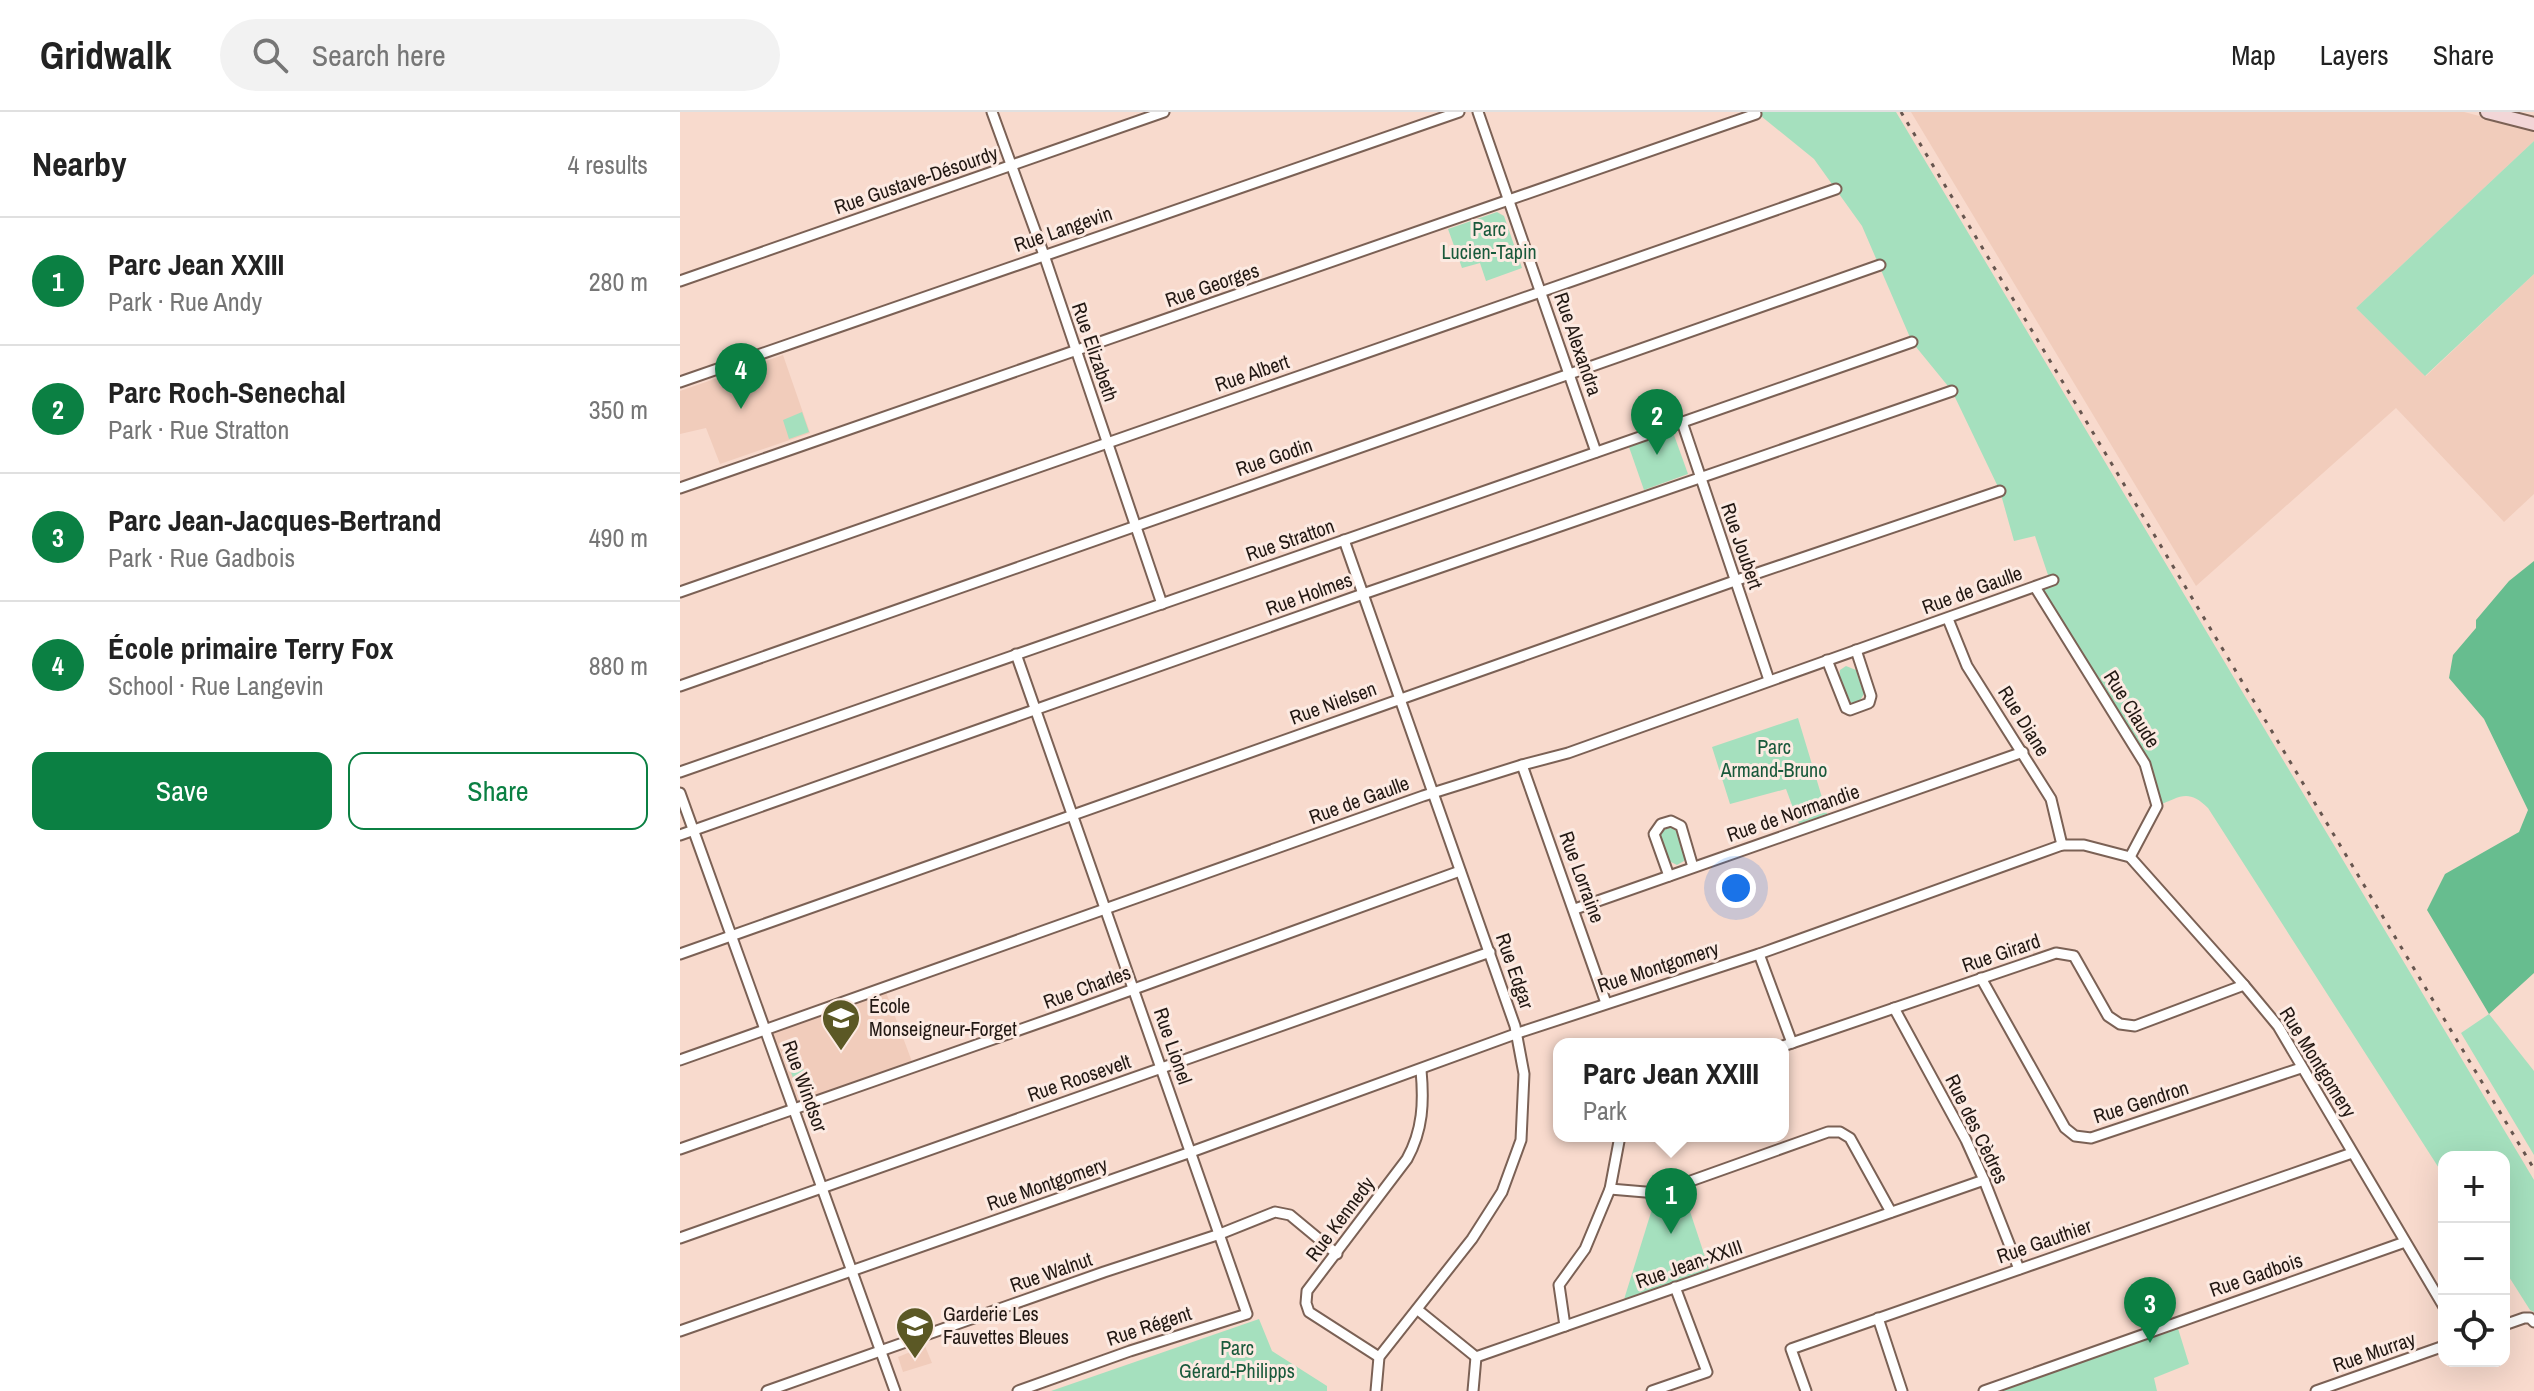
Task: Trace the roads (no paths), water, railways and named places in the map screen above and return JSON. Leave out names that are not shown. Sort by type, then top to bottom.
[{"type":"street","name":"Rue Elizabeth","points":[[992,112],[1044,255],[1162,604]]},
{"type":"street","name":"Rue Gustave-Désourdy","points":[[680,281],[1164,112]]},
{"type":"street","name":"Rue Langevin","points":[[680,382],[1459,112]]},
{"type":"street","name":"Rue Alexandra","points":[[1478,112],[1596,452]]},
{"type":"street","points":[[2487,112],[2534,124]]},
{"type":"street","name":"Rue Georges","points":[[680,488],[1756,114]]},
{"type":"street","name":"Rue Albert","points":[[680,592],[1836,189]]},
{"type":"street","name":"Rue Godin","points":[[680,686],[1880,265]]},
{"type":"street","name":"Rue Stratton","points":[[680,772],[1912,342]]},
{"type":"street","name":"Rue Holmes","points":[[680,835],[1363,594],[1952,391]]},
{"type":"street","name":"Rue Joubert","points":[[1682,422],[1769,680]]},
{"type":"street","name":"Rue Nielsen","points":[[680,954],[1735,581],[2000,491]]},
{"type":"street","name":"Rue Edgar","points":[[1344,540],[1518,1033],[1524,1074],[1521,1140],[1502,1192],[1472,1239],[1379,1357]]},
{"type":"street","name":"Rue de Gaulle","points":[[680,1060],[1432,793],[1568,753],[2053,580]]},
{"type":"street","name":"Rue Claude","points":[[2035,587],[2145,764],[2157,806],[2130,857]]},
{"type":"street","name":"Rue Diane","points":[[1948,619],[1967,666],[2051,799],[2062,845]]},
{"type":"street","points":[[1827,660],[1844,705],[1850,710],[1859,707],[1871,700],[1856,650]]},
{"type":"street","name":"Rue Lionel","points":[[1016,654],[1247,1314]]},
{"type":"street","name":"Rue de Normandie","points":[[1575,909],[2023,752]]},
{"type":"street","name":"Rue Lorraine","points":[[1522,765],[1606,1003]]},
{"type":"street","name":"Rue Windsor","points":[[680,793],[895,1391]]},
{"type":"street","points":[[1669,876],[1654,834],[1661,824],[1671,821],[1681,826],[1693,867]]},
{"type":"street","name":"Rue Montgomery","points":[[680,1331],[1191,1152],[1518,1033],[1759,954],[2062,845],[2084,845],[2130,857],[2244,985],[2278,1026],[2438,1297]]},
{"type":"street","name":"Rue Charles","points":[[680,1149],[1460,871]]},
{"type":"street","name":"Rue Roosevelt","points":[[680,1238],[1490,952]]},
{"type":"street","name":"Rue Girard","points":[[1789,1044],[2056,953],[2074,956],[2108,1016],[2120,1024],[2135,1026],[2244,985]]},
{"type":"street","points":[[1759,954],[1785,1038]]},
{"type":"street","name":"Rue Gendron","points":[[1981,978],[2065,1128],[2075,1136],[2091,1138],[2301,1068]]},
{"type":"street","name":"Rue des Cèdres","points":[[1894,1008],[1966,1140],[2019,1269]]},
{"type":"street","name":"Rue Kennedy","points":[[1379,1357],[1309,1312],[1307,1291],[1415,1146],[1424,1102],[1421,1070]]},
{"type":"street","points":[[1610,1189],[1657,1193],[1828,1132],[1840,1132],[1850,1138],[1891,1212]]},
{"type":"street","points":[[1565,1326],[1559,1285],[1585,1249],[1610,1189],[1619,1142]]},
{"type":"street","name":"Rue Gauthier","points":[[1806,1391],[1791,1349],[2352,1153]]},
{"type":"street","name":"Rue Jean-XXIII","points":[[1476,1357],[1984,1180]]},
{"type":"street","name":"Rue Walnut","points":[[767,1391],[1220,1234],[1275,1212],[1290,1215],[1337,1254]]},
{"type":"street","name":"Rue Gadbois","points":[[1984,1391],[2405,1242]]},
{"type":"street","points":[[1652,1391],[1707,1372],[1675,1287]]},
{"type":"street","points":[[1418,1310],[1476,1357],[1473,1391]]},
{"type":"street","name":"Rue Régent","points":[[1018,1391],[1247,1314]]},
{"type":"street","points":[[1878,1318],[1902,1391]]},
{"type":"street","points":[[2510,1323],[2524,1318],[2532,1320]]},
{"type":"street","name":"Rue Murray","points":[[2316,1391],[2438,1348]]},
{"type":"street","points":[[1376,1391],[1379,1357]]},
{"type":"railway","points":[[1901,112],[2534,1169]]},
{"type":"place","name":"École primaire Terry Fox","points":[[741,409]]},
{"type":"place","name":"Parc Roch-Senechal","points":[[1657,455]]},
{"type":"place","name":"École Monseigneur-Forget","points":[[841,1052]]},
{"type":"place","name":"Parc Jean XXIII","points":[[1671,1234]]},
{"type":"place","name":"Parc Jean-Jacques-Bertrand","points":[[2150,1343]]},
{"type":"place","name":"Garderie Les Fauvettes Bleues","points":[[915,1360]]},
{"type":"park label","name":"Parc Lucien-Tapin","points":[[1489,240]]},
{"type":"park label","name":"Parc Armand-Bruno","points":[[1774,758]]},
{"type":"park label","name":"Parc Gérard-Philipps","points":[[1237,1360]]}]
